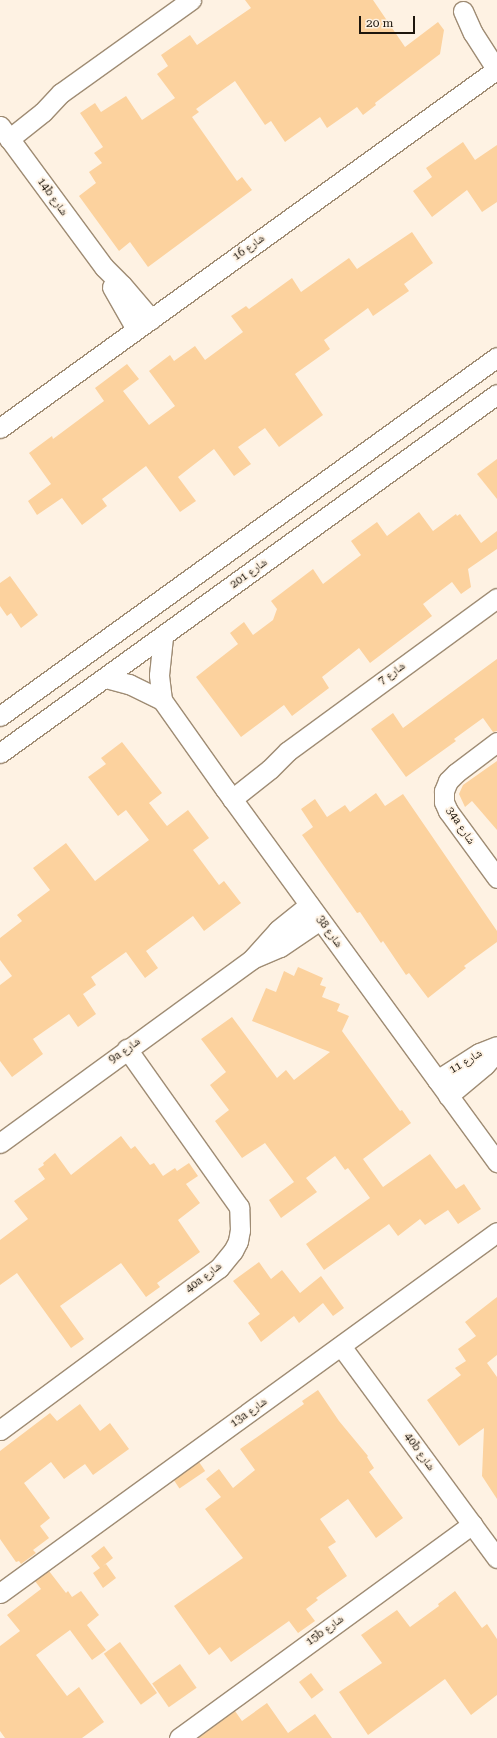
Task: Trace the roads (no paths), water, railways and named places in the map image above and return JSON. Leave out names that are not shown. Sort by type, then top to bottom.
[{"type":"street","points":[[3,131],[38,104],[61,93],[191,0]]},
{"type":"street","points":[[459,5],[497,46]]},
{"type":"street","points":[[459,5],[473,33],[496,69]]},
{"type":"street","name":"شارع 16","points":[[0,428],[496,69]]},
{"type":"street","name":"14b شارع","points":[[3,131],[104,267],[110,282],[144,324]]},
{"type":"street","points":[[0,716],[497,357]]},
{"type":"street","name":"شارع 201","points":[[0,754],[497,394]]},
{"type":"street","name":"شارع 7","points":[[228,794],[266,761],[288,751],[497,598]]},
{"type":"street","name":"شارع 38","points":[[162,700],[159,675],[163,636]]},
{"type":"street","name":"شارع 38","points":[[106,678],[135,686],[162,700],[228,794],[497,1162]]},
{"type":"street","name":"34a شارع","points":[[497,742],[456,773],[448,781],[444,791],[444,802],[448,811],[497,878]]},
{"type":"street","name":"9a شارع","points":[[0,1143],[251,960],[285,944],[315,913]]},
{"type":"street","name":"شارع 11","points":[[437,1080],[479,1053],[497,1046]]},
{"type":"street","name":"40a شارع","points":[[0,1430],[219,1268],[233,1251],[238,1241],[240,1230],[239,1207],[128,1049]]},
{"type":"street","name":"شارع 11","points":[[448,1096],[485,1064],[497,1051]]},
{"type":"street","name":"13a شارع","points":[[0,1593],[497,1232]]},
{"type":"street","name":"40b شارع","points":[[342,1346],[497,1558]]},
{"type":"street","name":"15b شارع","points":[[178,1738],[472,1524]]}]
